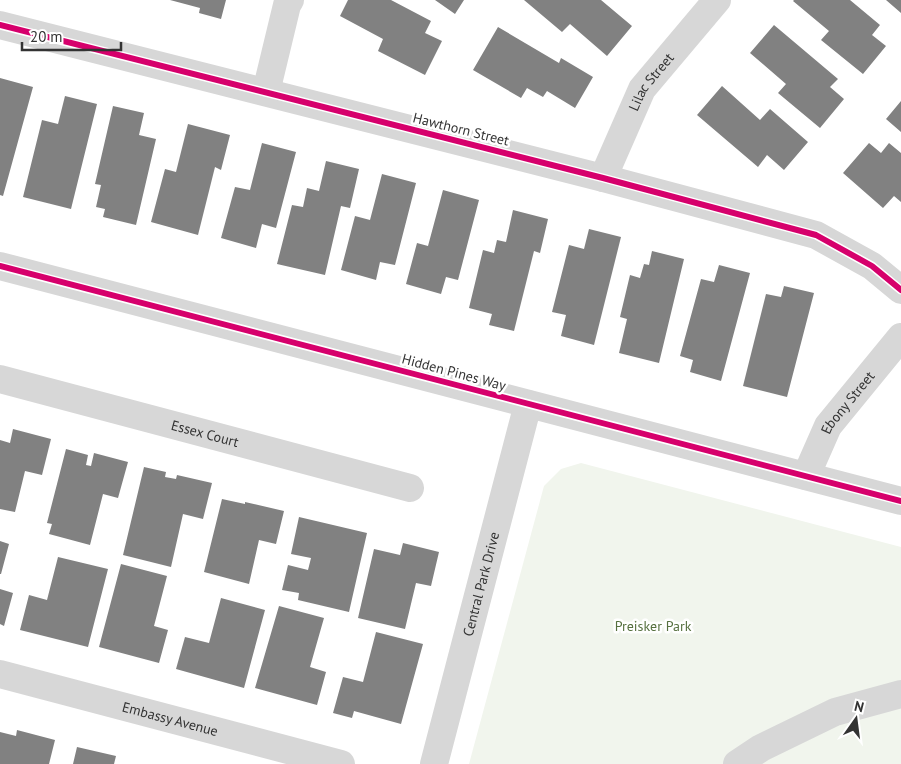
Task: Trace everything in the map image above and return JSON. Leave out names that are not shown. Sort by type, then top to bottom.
[{"type":"street","points":[[266,92],[287,5],[290,0]]},
{"type":"street","name":"Lilac Street","points":[[603,178],[642,90],[717,0]]},
{"type":"street","name":"Hawthorn Street","points":[[0,25],[603,178],[816,235],[872,266],[901,290]]},
{"type":"street","name":"Hidden Pines Way","points":[[0,266],[901,501]]},
{"type":"street","name":"Ebony Street","points":[[806,476],[828,426],[901,337]]},
{"type":"street","name":"Essex Court","points":[[0,379],[410,488]]},
{"type":"street","name":"Central Park Drive","points":[[434,764],[528,404]]},
{"type":"street","name":"Embassy Avenue","points":[[0,674],[341,764]]},
{"type":"street","points":[[737,764],[761,748],[835,712],[901,694]]},
{"type":"green space","name":"Preisker Park","points":[[581,463],[901,547],[901,764],[469,764],[544,486],[561,469]]},
{"type":"building","points":[[170,0],[226,0],[221,19],[199,13],[200,8]]},
{"type":"building","points":[[348,0],[391,0],[431,21],[425,33],[442,41],[425,75],[378,51],[383,39],[340,16]]},
{"type":"building","points":[[435,0],[464,0],[455,14]]},
{"type":"building","points":[[524,0],[601,0],[632,26],[607,56],[570,24],[562,32]]},
{"type":"building","points":[[794,0],[850,0],[880,25],[872,35],[886,46],[863,74],[821,40],[829,31]]},
{"type":"building","points":[[886,0],[901,0],[901,13]]},
{"type":"building","points":[[774,25],[838,79],[830,87],[844,99],[820,128],[778,93],[786,84],[750,53]]},
{"type":"building","points":[[498,27],[559,63],[561,58],[593,77],[575,108],[547,91],[543,97],[527,88],[521,98],[473,70]]},
{"type":"building","points":[[0,78],[33,87],[3,196],[0,195]]},
{"type":"building","points":[[722,86],[760,120],[770,109],[808,142],[784,170],[767,155],[758,167],[697,115]]},
{"type":"building","points":[[65,96],[97,104],[71,209],[23,197],[42,120],[58,124]]},
{"type":"building","points":[[901,101],[901,132],[886,119]]},
{"type":"building","points":[[113,106],[144,113],[139,135],[156,139],[136,225],[103,217],[105,209],[96,207],[101,185],[95,184]]},
{"type":"building","points":[[188,124],[230,135],[221,170],[215,167],[198,235],[151,222],[165,169],[176,172]]},
{"type":"building","points":[[262,143],[296,152],[276,228],[262,224],[256,248],[221,238],[235,187],[250,190]]},
{"type":"building","points":[[869,143],[881,153],[889,143],[901,153],[901,202],[894,196],[883,208],[843,173]]},
{"type":"building","points":[[326,161],[359,169],[350,208],[341,206],[325,275],[277,264],[292,205],[303,207],[307,188],[319,191]]},
{"type":"building","points":[[382,174],[416,183],[395,265],[380,262],[376,280],[341,270],[355,216],[370,220]]},
{"type":"building","points":[[443,190],[479,200],[458,280],[446,277],[441,294],[406,284],[417,243],[428,246]]},
{"type":"building","points":[[513,210],[548,219],[540,253],[534,251],[514,331],[489,325],[492,314],[469,308],[483,250],[494,253],[497,240],[506,242]]},
{"type":"building","points":[[589,229],[621,237],[594,345],[561,336],[566,315],[552,312],[569,245],[584,249]]},
{"type":"building","points":[[652,251],[684,259],[659,363],[619,353],[627,319],[620,317],[630,275],[640,278],[644,264],[649,265]]},
{"type":"building","points":[[719,265],[750,273],[721,381],[690,372],[693,360],[680,356],[701,279],[714,282]]},
{"type":"building","points":[[784,286],[814,293],[787,397],[743,386],[766,294],[781,297]]},
{"type":"building","points":[[13,429],[51,439],[42,475],[25,471],[15,512],[0,509],[0,440],[10,443]]},
{"type":"building","points":[[66,449],[88,455],[86,465],[91,466],[94,453],[128,462],[118,498],[103,494],[90,545],[49,534],[52,524],[47,523]]},
{"type":"building","points":[[144,467],[166,472],[165,477],[176,479],[177,475],[212,483],[203,519],[183,514],[171,567],[123,555]]},
{"type":"building","points":[[222,499],[284,511],[276,544],[259,540],[249,584],[204,572]]},
{"type":"building","points":[[299,517],[367,533],[349,612],[298,600],[299,593],[282,590],[288,565],[308,570],[311,558],[291,554]]},
{"type":"building","points":[[0,541],[9,544],[1,574],[0,574]]},
{"type":"building","points":[[403,543],[439,552],[431,586],[416,583],[405,629],[358,618],[374,549],[400,555]]},
{"type":"building","points":[[58,557],[108,569],[88,647],[20,630],[29,595],[47,600]]},
{"type":"building","points":[[121,564],[167,576],[154,626],[168,630],[159,663],[99,647]]},
{"type":"building","points":[[0,589],[13,593],[4,626],[0,624]]},
{"type":"building","points":[[221,598],[265,610],[244,688],[176,669],[185,637],[209,643]]},
{"type":"building","points":[[279,606],[324,618],[310,667],[326,672],[317,705],[255,688]]},
{"type":"building","points":[[376,632],[423,644],[401,724],[354,711],[352,718],[333,713],[343,677],[363,682]]},
{"type":"building","points":[[17,730],[55,740],[49,764],[0,764],[0,732],[16,736]]},
{"type":"building","points":[[77,747],[116,756],[114,764],[73,764]]},
{"type":"cycle path","points":[[0,25],[603,178],[816,235],[872,266],[901,290]]},
{"type":"cycle path","points":[[0,266],[901,501]]}]
